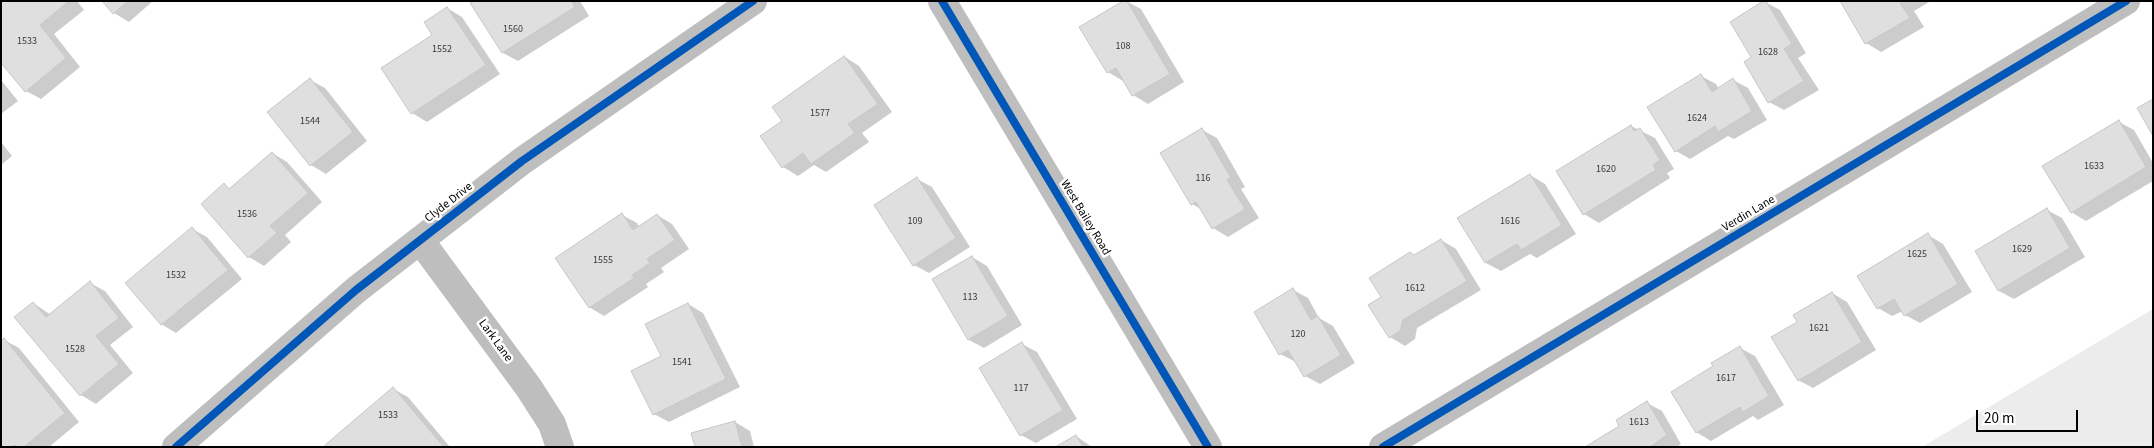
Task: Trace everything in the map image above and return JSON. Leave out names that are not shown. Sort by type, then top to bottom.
[{"type":"street","name":"Clyde Drive","points":[[176,447],[292,344],[420,240],[522,161],[753,1]]},
{"type":"street","name":"West Bailey Road","points":[[942,1],[1208,447]]},
{"type":"street","name":"Verdin Lane","points":[[1382,447],[2126,1]]},
{"type":"street","name":"Lark Lane","points":[[420,240],[529,388],[552,424],[560,447]]},
{"type":"shaded area","points":[[2153,309],[2153,447],[1922,447]]},
{"type":"building","points":[[1,1],[69,1],[40,25],[66,58],[25,92],[1,63]]},
{"type":"building","points":[[102,1],[128,1],[113,14]]},
{"type":"building","points":[[474,1],[571,1],[575,7],[502,53],[470,3]]},
{"type":"building","points":[[1123,1],[1127,1],[1170,74],[1132,96],[1116,68],[1107,73],[1079,27]]},
{"type":"building","points":[[1763,1],[1766,1],[1792,44],[1784,49],[1804,81],[1768,103],[1744,62],[1751,57],[1730,22]]},
{"type":"building","points":[[1840,1],[1903,1],[1900,3],[1910,18],[1865,44]]},
{"type":"building","points":[[447,7],[486,65],[411,114],[381,68],[432,35],[424,22]]},
{"type":"building","points":[[844,56],[878,104],[848,124],[855,133],[811,164],[803,153],[782,168],[760,136],[782,121],[772,107]]},
{"type":"building","points":[[1701,74],[1712,92],[1733,78],[1752,111],[1718,132],[1715,126],[1675,152],[1647,107]]},
{"type":"building","points":[[310,78],[353,132],[310,166],[267,112]]},
{"type":"building","points":[[2153,99],[2153,136],[2137,108]]},
{"type":"building","points":[[2119,120],[2146,167],[2071,213],[2042,166]]},
{"type":"building","points":[[1631,125],[1634,131],[1640,128],[1660,160],[1653,165],[1656,170],[1583,215],[1556,171]]},
{"type":"building","points":[[1202,128],[1231,178],[1227,180],[1245,209],[1212,229],[1196,202],[1191,205],[1160,153]]},
{"type":"building","points":[[272,152],[308,193],[270,226],[277,233],[248,258],[201,204],[224,183],[229,189]]},
{"type":"building","points":[[1530,174],[1562,225],[1521,250],[1517,244],[1485,263],[1457,218]]},
{"type":"building","points":[[917,177],[956,238],[913,266],[874,205]]},
{"type":"building","points":[[2047,208],[2070,248],[1998,291],[1975,251]]},
{"type":"building","points":[[622,213],[633,230],[657,214],[675,240],[647,259],[650,263],[632,275],[634,278],[589,308],[555,258]]},
{"type":"building","points":[[192,227],[228,270],[161,325],[125,283]]},
{"type":"building","points":[[1928,233],[1958,284],[1904,316],[1894,299],[1877,309],[1857,276]]},
{"type":"building","points":[[1441,239],[1467,281],[1403,320],[1400,331],[1389,338],[1368,305],[1381,297],[1369,278],[1410,252],[1414,255]]},
{"type":"building","points":[[972,256],[1008,316],[968,340],[932,279]]},
{"type":"building","points":[[90,281],[119,318],[96,336],[119,364],[80,396],[14,317],[33,302],[46,317]]},
{"type":"building","points":[[1293,288],[1311,320],[1318,316],[1341,355],[1304,377],[1288,350],[1279,355],[1254,312]]},
{"type":"building","points":[[1832,292],[1862,342],[1798,381],[1771,337],[1797,322],[1793,315]]},
{"type":"building","points":[[688,303],[726,379],[653,415],[631,371],[661,356],[645,324]]},
{"type":"building","points":[[4,338],[65,413],[24,447],[17,447],[15,445],[12,447],[1,447],[1,341]]},
{"type":"building","points":[[1022,342],[1063,410],[1020,436],[979,368]]},
{"type":"building","points":[[1740,346],[1769,396],[1743,412],[1740,407],[1696,433],[1671,392],[1713,366],[1711,363]]},
{"type":"building","points":[[393,387],[444,447],[326,447],[325,445]]},
{"type":"building","points":[[1647,401],[1667,435],[1650,447],[1585,447],[1619,426],[1616,420]]},
{"type":"building","points":[[735,421],[742,447],[695,447],[691,433]]},
{"type":"building","points":[[1076,435],[1083,447],[1055,447]]},
{"type":"cycle path","points":[[176,447],[356,290],[522,161],[753,1]]},
{"type":"cycle path","points":[[942,1],[1208,447]]},
{"type":"cycle path","points":[[1383,447],[2126,1]]}]
